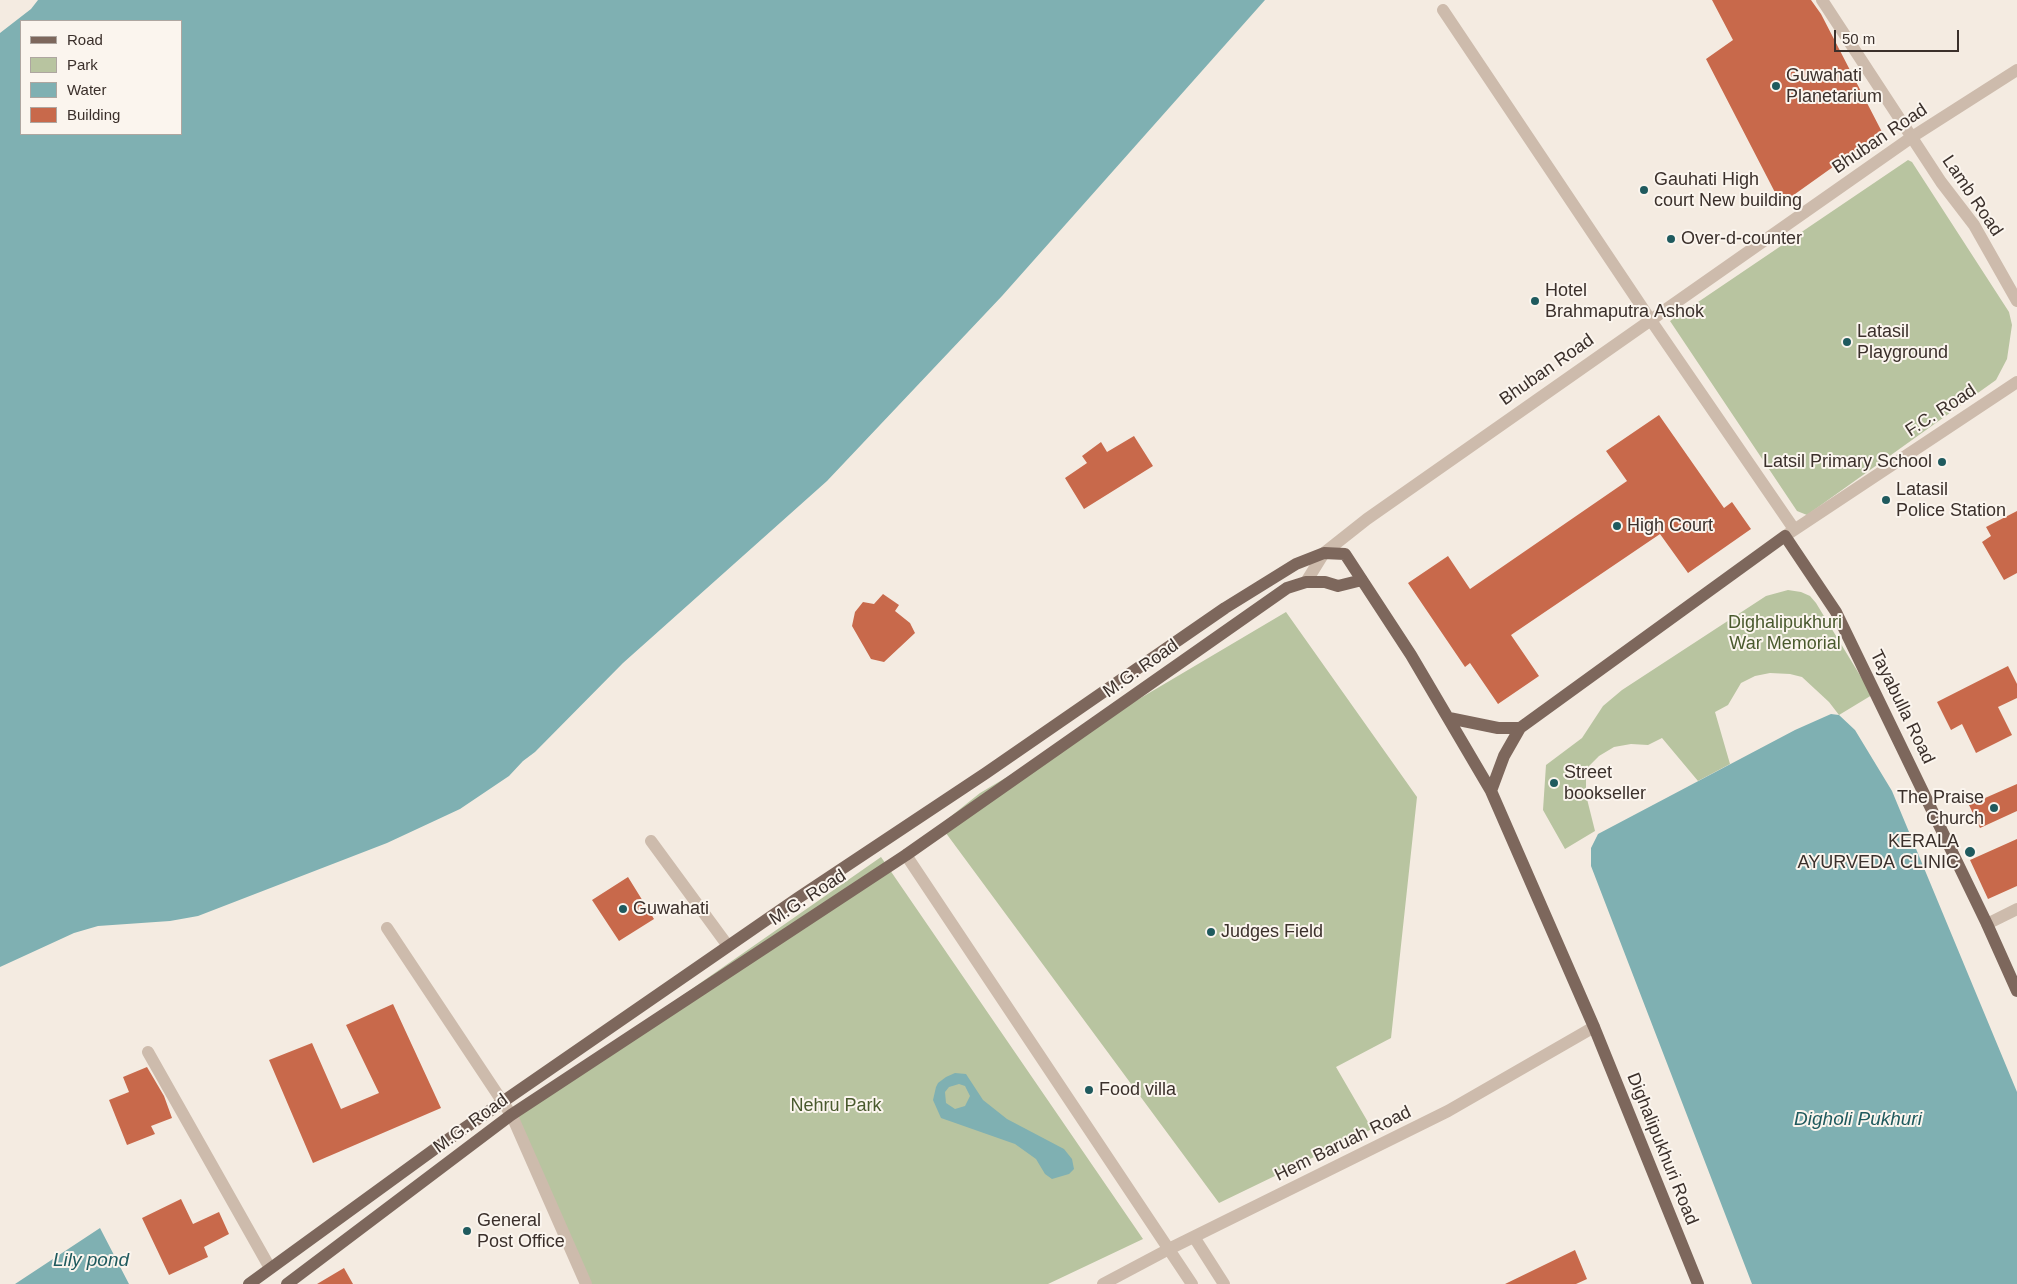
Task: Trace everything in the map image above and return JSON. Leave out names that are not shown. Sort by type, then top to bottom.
[{"type":"main road","name":"Tayabulla Road","points":[[1789,533],[1813,578],[1836,612],[1987,924],[2017,991]]},
{"type":"main road","points":[[1491,791],[1504,756],[1520,728],[1789,533]]},
{"type":"main road","points":[[249,1284],[502,1102],[1225,608],[1296,564],[1324,553]]},
{"type":"main road","name":"Dighalipukhuri Road","points":[[1324,553],[1345,554],[1449,718],[1491,791],[1594,1027],[1698,1284]]},
{"type":"main road","name":"M.G. Road","points":[[287,1284],[511,1115],[906,855],[1287,588],[1306,582],[1325,582],[1338,586],[1362,580]]},
{"type":"main road","points":[[1449,718],[1498,728],[1520,728]]},
{"type":"street","name":"Lamb Road","points":[[1822,0],[1941,182],[1974,225],[2017,301]]},
{"type":"street","points":[[1443,10],[1650,319],[1789,533]]},
{"type":"street","name":"Bhuban Road","points":[[1324,553],[1375,513],[1650,319],[1912,137],[2017,70]]},
{"type":"street","name":"F.C. Road","points":[[1789,533],[2017,382]]},
{"type":"street","points":[[1306,582],[1324,553]]},
{"type":"street","points":[[651,841],[728,946]]},
{"type":"street","points":[[906,855],[1192,1284]]},
{"type":"street","points":[[1987,924],[2017,909]]},
{"type":"street","points":[[387,928],[511,1115],[586,1284]]},
{"type":"street","name":"Hem Baruah Road","points":[[1103,1284],[1448,1111],[1594,1027]]},
{"type":"street","points":[[148,1052],[270,1268]]},
{"type":"street","points":[[1194,1237],[1224,1284]]},
{"type":"green space","name":"Latasil Playground","points":[[1908,160],[1912,162],[2009,312],[2012,325],[2007,359],[1996,380],[1807,515],[1797,511],[1670,321]]},
{"type":"green space","name":"Dighalipukhuri War Memorial","points":[[1788,590],[1810,596],[1816,603],[1872,695],[1839,715],[1829,702],[1802,677],[1770,673],[1755,676],[1741,683],[1728,705],[1715,712],[1730,764],[1698,781],[1662,738],[1648,745],[1631,744],[1614,747],[1599,756],[1589,766],[1586,774],[1586,795],[1595,831],[1565,849],[1543,810],[1546,765],[1582,738],[1603,706],[1622,690],[1766,596]]},
{"type":"green space","name":"Judges Field","points":[[1286,612],[1417,797],[1391,1038],[1336,1067],[1372,1129],[1219,1203],[940,825],[980,793]]},
{"type":"green space","name":"Nehru Park","points":[[881,857],[1143,1239],[1048,1284],[588,1284],[511,1115]]},
{"type":"water","points":[[38,0],[1265,0],[1002,296],[827,481],[623,663],[509,776],[460,809],[387,843],[198,916],[170,921],[98,926],[74,933],[0,967],[0,33],[31,9]]},
{"type":"water","name":"Digholi Pukhuri","points":[[1831,714],[1839,715],[1855,730],[1892,791],[2017,1092],[2017,1284],[1752,1284],[1591,866],[1591,848],[1598,834],[1795,730]]},
{"type":"water","points":[[955,1073],[966,1074],[983,1100],[1007,1119],[1064,1149],[1072,1159],[1074,1169],[1069,1174],[1052,1179],[1045,1174],[1036,1159],[1015,1144],[941,1118],[933,1100],[938,1083]],"holes":[[[959,1084],[965,1086],[970,1096],[965,1106],[955,1109],[946,1103],[945,1092],[949,1087]]]},
{"type":"water","name":"Lily pond","points":[[100,1228],[129,1284],[15,1284]]},
{"type":"building","name":"Guwahati Planetarium","points":[[1712,0],[1811,0],[1821,14],[1882,132],[1781,204],[1706,59],[1733,40]]},
{"type":"building","name":"High Court","points":[[1659,415],[1724,508],[1732,502],[1751,529],[1688,573],[1660,534],[1511,635],[1539,676],[1498,704],[1470,663],[1465,667],[1408,583],[1448,556],[1470,589],[1627,481],[1606,451]]},
{"type":"building","points":[[1134,436],[1153,466],[1084,509],[1065,478],[1087,463],[1082,456],[1101,442],[1107,452]]},
{"type":"building","points":[[2017,511],[2017,573],[2004,580],[1982,542],[1991,536],[1986,527]]},
{"type":"building","points":[[883,594],[899,605],[895,611],[910,623],[915,633],[884,662],[871,659],[852,626],[855,612],[863,602],[874,604]]},
{"type":"building","points":[[2008,666],[2017,684],[2017,698],[1998,707],[2012,735],[1976,753],[1962,724],[1951,730],[1937,702]]},
{"type":"building","name":"The Praise Church","points":[[2017,784],[2017,811],[1980,828],[1969,805]]},
{"type":"building","points":[[2017,839],[2017,886],[1988,899],[1970,860]]},
{"type":"building","name":"Guwahati","points":[[628,877],[654,919],[619,941],[592,900]]},
{"type":"building","points":[[393,1004],[441,1108],[313,1163],[269,1060],[312,1043],[341,1109],[379,1093],[346,1025]]},
{"type":"building","points":[[147,1067],[164,1096],[172,1118],[151,1126],[155,1134],[127,1145],[109,1100],[129,1092],[123,1077]]},
{"type":"building","points":[[181,1199],[193,1224],[219,1212],[229,1234],[204,1247],[208,1257],[169,1275],[142,1218]]},
{"type":"building","points":[[1575,1250],[1587,1279],[1576,1284],[1505,1284]]},
{"type":"building","points":[[344,1268],[353,1284],[317,1284]]},
{"type":"place","name":"Guwahati Planetarium","points":[[1776,86]]},
{"type":"place","name":"Gauhati High court New building","points":[[1644,190]]},
{"type":"place","name":"Over-d-counter","points":[[1671,239]]},
{"type":"place","name":"Hotel Brahmaputra Ashok","points":[[1535,301]]},
{"type":"place","name":"Latasil Playground","points":[[1847,342]]},
{"type":"place","name":"Latsil Primary School","points":[[1942,462]]},
{"type":"place","name":"Latasil Police Station","points":[[1886,500]]},
{"type":"place","name":"High Court","points":[[1617,526]]},
{"type":"place","name":"Street bookseller","points":[[1554,783]]},
{"type":"place","name":"The Praise Church","points":[[1994,808]]},
{"type":"place","name":"KERALA AYURVEDA CLINIC","points":[[1970,852]]},
{"type":"place","name":"Guwahati","points":[[623,909]]},
{"type":"place","name":"Judges Field","points":[[1211,932]]},
{"type":"place","name":"Food villa","points":[[1089,1090]]},
{"type":"place","name":"General Post Office","points":[[467,1231]]}]
